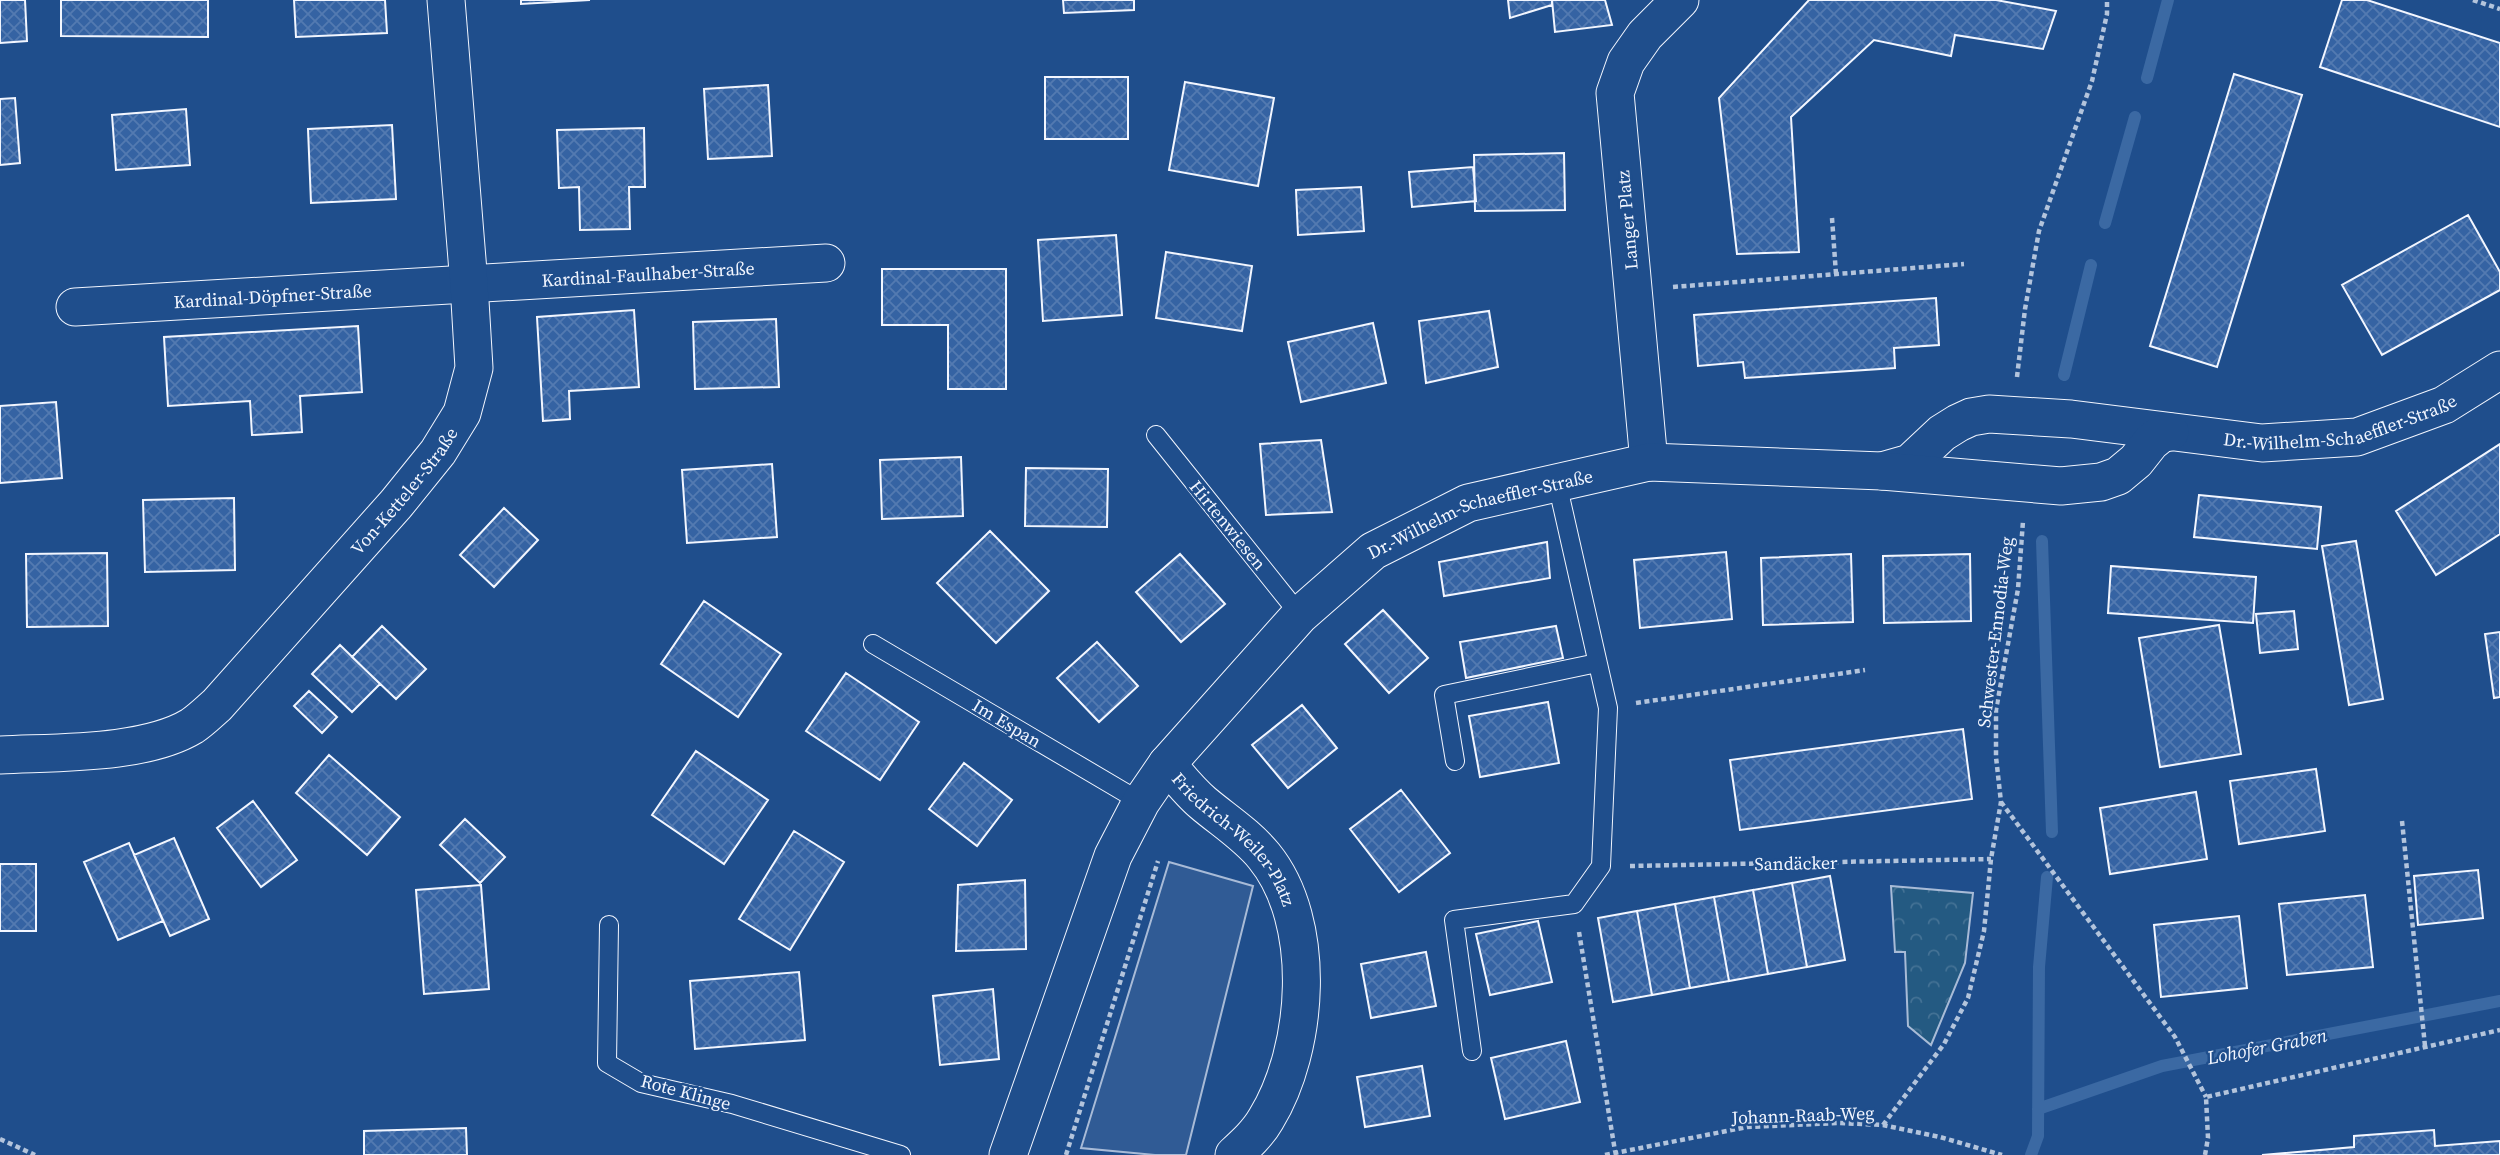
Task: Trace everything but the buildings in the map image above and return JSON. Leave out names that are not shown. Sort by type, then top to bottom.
[{"type":"street","name":"Von-Ketteler-Straße","points":[[0,755],[122,748],[166,738],[192,726],[217,705],[396,504],[438,453],[462,413],[474,368],[446,0]]},
{"type":"street","name":"Langer Platz","points":[[1649,462],[1615,93],[1626,62],[1646,35],[1680,0]]},
{"type":"street","name":"Kardinal-Faulhaber-Straße","points":[[469,284],[826,263]]},
{"type":"street","name":"Kardinal-Döpfner-Straße","points":[[75,307],[469,284]]},
{"type":"street","name":"Dr.-Wilhelm-Schaeffler-Straße","points":[[1882,471],[1910,463],[1941,433],[1958,423],[1971,417],[1989,414],[2117,423],[2262,443],[2357,437],[2444,405],[2500,369]]},
{"type":"street","name":"Dr.-Wilhelm-Schaeffler-Straße","points":[[1167,765],[1300,615],[1373,551],[1468,503],[1649,462],[1882,471],[2061,486],[2118,476],[2136,461],[2151,442],[2161,434],[2171,432]]},
{"type":"street","name":"Friedrich-Weiler-Platz","points":[[1008,1155],[1113,856],[1141,803],[1167,765],[1202,802],[1263,855],[1279,878],[1291,906],[1299,937],[1300,1007],[1289,1066],[1266,1121],[1234,1155]]},
{"type":"lane","name":"Hirtenwiesen","points":[[1156,435],[1300,615]]},
{"type":"lane","points":[[1472,1051],[1454,920],[1574,904],[1601,866],[1608,708],[1557,483]]},
{"type":"lane","name":"Im Espan","points":[[873,644],[1141,803]]},
{"type":"lane","points":[[1455,761],[1444,695],[1597,663]]},
{"type":"lane","name":"Rote Klinge","points":[[609,925],[607,1063],[641,1083],[732,1104],[901,1155]]},
{"type":"path","points":[[2015,414],[2017,368],[2039,231],[2092,81],[2107,0]]},
{"type":"path","points":[[2473,0],[2500,9]]},
{"type":"path","points":[[1832,218],[1836,274]]},
{"type":"path","points":[[1634,290],[1964,264]]},
{"type":"path","name":"Schwester-Ennodia-Weg","points":[[1883,1125],[1944,1044],[1968,998],[1984,931],[1991,859],[2001,803],[1996,757],[1996,710],[2018,589],[2026,484]]},
{"type":"path","points":[[1608,708],[1865,670]]},
{"type":"path","points":[[2001,803],[2175,1037],[2206,1097],[2208,1138],[2205,1155]]},
{"type":"path","points":[[2402,821],[2426,1046]]},
{"type":"path","points":[[1066,1155],[1162,848]]},
{"type":"path","name":"Sandäcker","points":[[1601,866],[1991,859]]},
{"type":"path","points":[[1574,904],[1615,1151]]},
{"type":"path","points":[[2206,1097],[2500,1030]]},
{"type":"path","name":"Johann-Raab-Weg","points":[[1605,1155],[1747,1127],[1839,1123],[1883,1125],[1940,1137],[2002,1155]]},
{"type":"path","points":[[0,1139],[36,1155]]},
{"type":"green space","points":[[1891,886],[1973,893],[1965,963],[1931,1045],[1908,1026],[1905,952],[1895,952]]},
{"type":"shaded area","points":[[1169,862],[1253,886],[1186,1155],[1081,1148]]},
{"type":"waterway","name":"Lohofer Graben","points":[[2147,78],[2168,0]]},
{"type":"waterway","name":"Lohofer Graben","points":[[2105,223],[2135,117]]},
{"type":"waterway","name":"Lohofer Graben","points":[[2064,375],[2091,265]]},
{"type":"waterway","name":"Lohofer Graben","points":[[2042,541],[2052,832]]},
{"type":"waterway","name":"Lohofer Graben","points":[[2031,1155],[2038,1136],[2039,967],[2047,877]]},
{"type":"waterway","name":"Lohofer Graben","points":[[2038,1109],[2162,1066],[2500,1001]]}]
